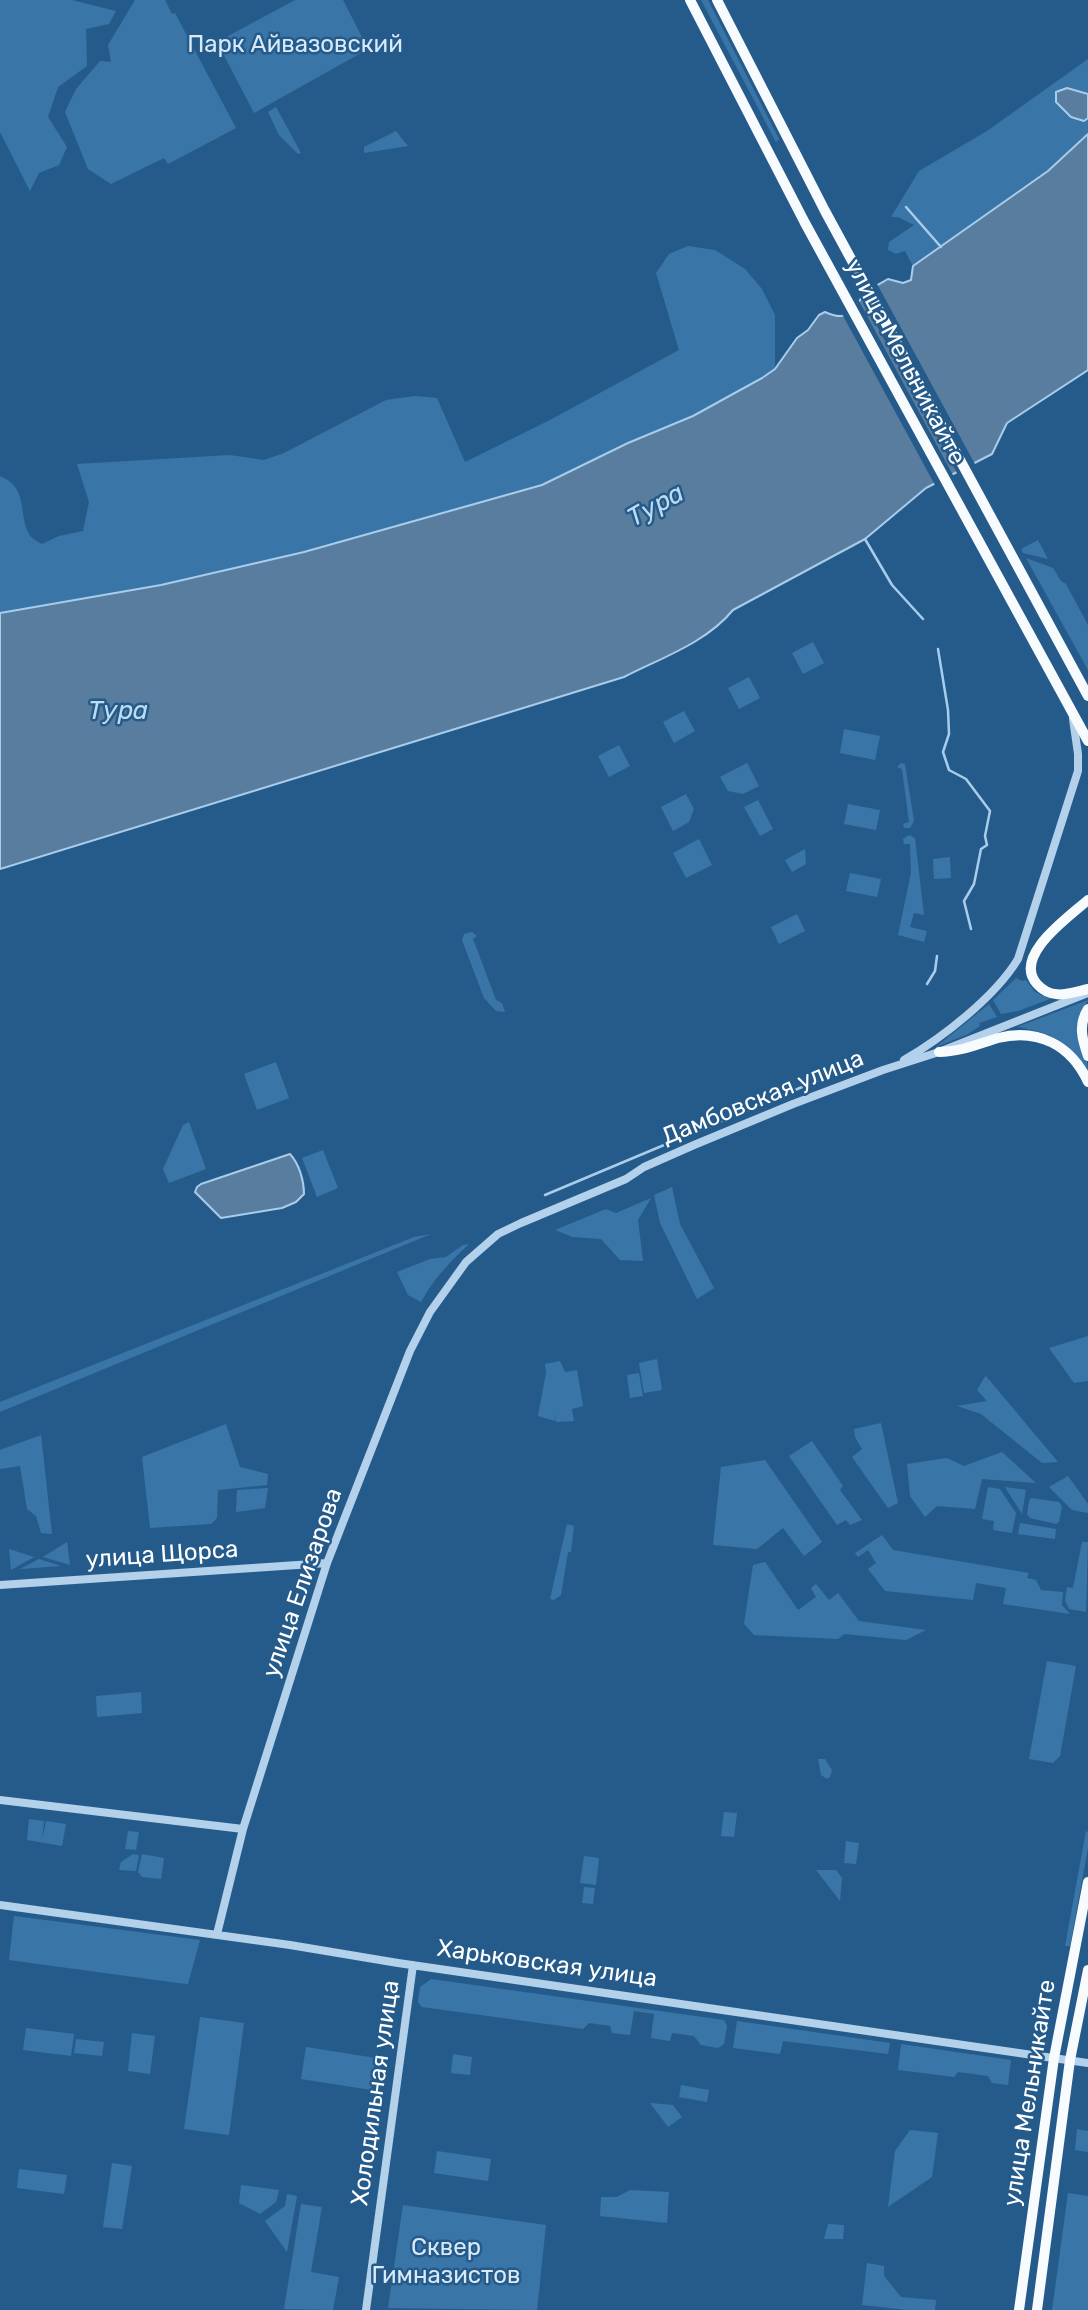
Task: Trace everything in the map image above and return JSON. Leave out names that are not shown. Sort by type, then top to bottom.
[{"type":"main road","name":"улица Мельникайте","points":[[690,0],[805,223],[1088,741]]},
{"type":"main road","name":"улица Мельникайте","points":[[716,0],[825,211],[1088,696]]},
{"type":"main road","points":[[1088,900],[1036,950],[1031,962],[1031,974],[1043,990],[1053,995],[1088,991]]},
{"type":"main road","points":[[1088,1009],[1081,1030],[1088,1056]]},
{"type":"main road","points":[[939,1052],[951,1052],[1014,1035],[1036,1036],[1060,1045],[1088,1082]]},
{"type":"main road","name":"улица Мельникайте","points":[[1019,2310],[1054,2058],[1088,1882]]},
{"type":"main road","name":"улица Мельникайте","points":[[1037,2310],[1070,2060],[1088,1970]]},
{"type":"main road","points":[[1041,2154],[1056,2157]]},
{"type":"street","points":[[892,1067],[937,1037],[992,992],[1009,974],[1023,946],[1078,771],[1079,754],[1072,709]]},
{"type":"street","name":"Дамбовская улица","points":[[466,1262],[498,1234],[626,1179],[644,1167],[694,1145],[892,1067],[939,1052],[1088,991]]},
{"type":"street","name":"улица Елизарова","points":[[217,1934],[243,1829],[327,1563],[410,1351],[430,1312],[466,1262]]},
{"type":"street","name":"улица Щорса","points":[[0,1585],[327,1563]]},
{"type":"street","points":[[0,1800],[243,1829]]},
{"type":"street","name":"Харьковская улица","points":[[0,1905],[217,1934],[1088,2063]]},
{"type":"street","name":"Холодильная улица","points":[[366,2310],[413,1965]]},
{"type":"green space","points":[[0,0],[72,0],[116,11],[109,24],[86,29],[87,66],[58,87],[48,117],[67,147],[59,165],[39,173],[30,191],[0,132]]},
{"type":"green space","points":[[135,0],[165,0],[172,14],[175,13],[236,128],[168,164],[164,158],[111,184],[88,169],[65,112],[76,89],[100,61],[111,62],[108,45]]},
{"type":"green space","name":"Парк Айвазовский","points":[[295,0],[343,0],[368,49],[254,113],[217,42]]},
{"type":"green space","points":[[701,0],[708,0],[779,139],[776,142]]},
{"type":"green space","points":[[1088,59],[1088,94],[1084,121],[1088,118],[1088,134],[1048,171],[913,266],[905,251],[896,254],[888,250],[889,242],[914,225],[898,217],[891,217],[919,171],[987,131]]},
{"type":"green space","points":[[276,107],[301,153],[298,154],[279,135],[268,112]]},
{"type":"green space","points":[[396,131],[408,146],[364,153],[364,147]]},
{"type":"green space","points":[[688,246],[715,250],[745,269],[762,289],[775,315],[775,369],[693,416],[628,443],[542,485],[304,552],[161,585],[0,613],[0,476],[15,487],[29,534],[42,544],[59,536],[83,531],[89,502],[77,464],[230,455],[264,460],[284,453],[386,400],[415,396],[437,398],[465,462],[550,420],[679,350],[656,273],[669,254]]},
{"type":"green space","points":[[1038,540],[1048,559],[1023,553],[1021,549]]},
{"type":"green space","points":[[1026,558],[1053,568],[1066,584],[1088,625],[1088,670]]},
{"type":"green space","points":[[813,642],[824,663],[803,674],[792,653]]},
{"type":"green space","points":[[749,677],[760,698],[739,709],[728,688]]},
{"type":"green space","points":[[684,711],[695,731],[674,743],[663,722]]},
{"type":"green space","points":[[844,729],[880,736],[875,760],[840,753]]},
{"type":"green space","points":[[619,745],[630,766],[609,777],[598,756]]},
{"type":"green space","points":[[747,763],[759,786],[743,794],[728,791],[720,777]]},
{"type":"green space","points":[[901,763],[905,764],[914,821],[910,828],[904,828],[903,824],[909,822],[902,769],[897,767]]},
{"type":"green space","points":[[686,794],[694,809],[689,822],[673,831],[661,807]]},
{"type":"green space","points":[[758,800],[773,829],[760,836],[744,807]]},
{"type":"green space","points":[[848,804],[880,810],[876,830],[844,824]]},
{"type":"green space","points":[[909,835],[915,838],[924,915],[914,913],[910,927],[927,931],[924,942],[898,935],[911,873],[910,844],[904,844],[903,839]]},
{"type":"green space","points":[[699,839],[712,865],[686,878],[673,853]]},
{"type":"green space","points":[[805,849],[806,864],[792,872],[785,860]]},
{"type":"green space","points":[[950,857],[951,878],[934,879],[933,859]]},
{"type":"green space","points":[[850,873],[881,879],[877,897],[846,891]]},
{"type":"green space","points":[[797,914],[805,931],[779,944],[771,927]]},
{"type":"green space","points":[[472,932],[477,936],[473,939],[496,1000],[502,1003],[505,1012],[496,1011],[484,998],[462,940],[464,934]]},
{"type":"green space","points":[[1016,978],[1026,980],[1035,992],[1050,999],[1018,1011],[1001,1014],[993,1000]]},
{"type":"green space","points":[[1088,1000],[1078,1031],[1088,1072],[1074,1053],[1058,1040],[1040,1032],[1017,1027]]},
{"type":"green space","points":[[989,1004],[997,1017],[979,1023],[980,1026],[968,1034],[936,1047]]},
{"type":"green space","points":[[276,1062],[289,1098],[257,1110],[244,1074]]},
{"type":"green space","points":[[189,1122],[206,1169],[169,1183],[163,1169],[183,1125]]},
{"type":"green space","points":[[323,1150],[338,1188],[317,1197],[302,1158]]},
{"type":"green space","points":[[672,1187],[680,1224],[714,1288],[697,1299],[660,1223],[654,1195]]},
{"type":"green space","points":[[651,1198],[638,1220],[643,1261],[620,1260],[601,1239],[573,1237],[555,1230],[606,1209],[616,1213]]},
{"type":"green space","points":[[431,1234],[0,1412],[0,1402],[414,1237]]},
{"type":"green space","points":[[469,1244],[431,1285],[421,1302],[408,1295],[397,1272],[430,1259],[446,1257]]},
{"type":"green space","points":[[1088,1336],[1088,1381],[1074,1383],[1049,1348]]},
{"type":"green space","points":[[657,1359],[662,1390],[644,1393],[639,1363]]},
{"type":"green space","points":[[560,1361],[565,1372],[577,1370],[583,1406],[572,1409],[574,1421],[556,1422],[554,1412],[555,1421],[538,1416],[546,1373],[545,1364]]},
{"type":"green space","points":[[639,1373],[643,1396],[630,1398],[627,1375]]},
{"type":"green space","points":[[986,1375],[1058,1462],[1042,1463],[981,1414],[957,1406],[987,1401],[977,1390]]},
{"type":"green space","points":[[881,1423],[898,1503],[888,1508],[852,1457],[862,1449],[854,1429]]},
{"type":"green space","points":[[226,1424],[240,1467],[268,1474],[267,1485],[218,1490],[217,1518],[211,1524],[150,1528],[142,1457]]},
{"type":"green space","points":[[41,1435],[52,1534],[41,1533],[36,1516],[27,1509],[20,1466],[0,1469],[0,1450]]},
{"type":"green space","points":[[812,1441],[843,1486],[840,1490],[862,1520],[850,1525],[846,1520],[837,1525],[789,1456]]},
{"type":"green space","points":[[1002,1452],[1036,1483],[982,1479],[975,1509],[937,1506],[925,1517],[910,1496],[907,1464],[947,1458],[964,1466]]},
{"type":"green space","points":[[765,1460],[822,1542],[804,1556],[783,1528],[757,1549],[713,1545],[721,1467]]},
{"type":"green space","points":[[1068,1476],[1088,1504],[1088,1513],[1072,1510],[1049,1487]]},
{"type":"green space","points":[[988,1487],[1000,1489],[1016,1513],[1012,1533],[993,1530],[994,1521],[982,1519]]},
{"type":"green space","points":[[1005,1487],[1026,1490],[1022,1514]]},
{"type":"green space","points":[[268,1488],[265,1508],[236,1512],[237,1490]]},
{"type":"green space","points":[[1031,1498],[1059,1502],[1062,1506],[1059,1522],[1056,1524],[1030,1518],[1027,1514]]},
{"type":"green space","points":[[1020,1523],[1056,1529],[1055,1539],[1018,1534]]},
{"type":"green space","points":[[567,1524],[574,1526],[571,1552],[568,1552],[561,1595],[554,1600],[550,1599]]},
{"type":"green space","points":[[882,1535],[893,1550],[1029,1573],[1027,1578],[1036,1580],[1041,1590],[1063,1592],[1062,1605],[1070,1614],[1003,1604],[1006,1588],[976,1583],[973,1600],[885,1591],[868,1569],[876,1563],[868,1550],[858,1557],[855,1553]]},
{"type":"green space","points":[[67,1542],[70,1565],[43,1557]]},
{"type":"green space","points":[[1082,1542],[1088,1542],[1086,1612],[1069,1609],[1065,1600],[1067,1587],[1073,1588]]},
{"type":"green space","points":[[9,1549],[34,1557],[11,1570]]},
{"type":"green space","points":[[39,1559],[61,1566],[20,1569]]},
{"type":"green space","points":[[765,1562],[798,1610],[816,1597],[811,1588],[816,1584],[829,1600],[838,1593],[859,1621],[926,1630],[906,1640],[844,1634],[838,1639],[754,1635],[744,1624],[753,1565]]},
{"type":"green space","points":[[1047,1661],[1076,1666],[1060,1756],[1053,1763],[1029,1759]]},
{"type":"green space","points":[[141,1692],[142,1713],[97,1717],[96,1696]]},
{"type":"green space","points":[[818,1759],[825,1759],[832,1770],[827,1779],[821,1775]]},
{"type":"green space","points":[[724,1812],[737,1813],[734,1837],[721,1836]]},
{"type":"green space","points":[[29,1819],[44,1821],[42,1840],[46,1821],[66,1824],[62,1846],[27,1840]]},
{"type":"green space","points":[[128,1831],[139,1832],[136,1850],[125,1849]]},
{"type":"green space","points":[[1086,1831],[1088,1848],[1070,1946],[1065,1946]]},
{"type":"green space","points":[[846,1841],[859,1843],[856,1864],[844,1863]]},
{"type":"green space","points":[[133,1854],[139,1855],[136,1871],[119,1870],[121,1862]]},
{"type":"green space","points":[[142,1854],[164,1858],[161,1879],[142,1877],[138,1872]]},
{"type":"green space","points":[[584,1856],[599,1858],[596,1885],[580,1883]]},
{"type":"green space","points":[[816,1870],[836,1870],[842,1878],[840,1901]]},
{"type":"green space","points":[[584,1887],[595,1888],[593,1904],[582,1903]]},
{"type":"green space","points":[[14,1916],[200,1940],[188,1984],[178,1983],[9,1960]]},
{"type":"green space","points":[[431,1979],[724,2020],[727,2026],[724,2044],[718,2048],[701,2045],[694,2036],[672,2033],[670,2041],[651,2038],[654,2014],[634,2011],[630,2035],[612,2033],[610,2026],[589,2023],[583,2029],[422,2007],[418,2002],[420,1987]]},
{"type":"green space","points":[[200,2017],[244,2023],[229,2135],[184,2129]]},
{"type":"green space","points":[[737,2021],[890,2043],[888,2054],[783,2041],[780,2054],[733,2048]]},
{"type":"green space","points":[[26,2028],[74,2034],[71,2056],[23,2050]]},
{"type":"green space","points":[[132,2033],[155,2036],[150,2074],[128,2071]]},
{"type":"green space","points":[[76,2039],[104,2042],[102,2056],[74,2053]]},
{"type":"green space","points":[[901,2044],[1011,2060],[1008,2085],[992,2083],[988,2076],[958,2072],[954,2077],[898,2070]]},
{"type":"green space","points":[[306,2047],[376,2058],[371,2090],[301,2079]]},
{"type":"green space","points":[[453,2054],[472,2057],[470,2075],[451,2073]]},
{"type":"green space","points":[[681,2085],[709,2090],[707,2102],[679,2097]]},
{"type":"green space","points":[[650,2103],[673,2105],[682,2117],[668,2127]]},
{"type":"green space","points":[[1077,2129],[1088,2131],[1088,2152],[1075,2150]]},
{"type":"green space","points":[[910,2130],[938,2133],[932,2177],[888,2207],[895,2151]]},
{"type":"green space","points":[[437,2151],[491,2159],[488,2181],[434,2173]]},
{"type":"green space","points":[[112,2163],[132,2166],[122,2229],[103,2227]]},
{"type":"green space","points":[[19,2169],[67,2175],[64,2194],[17,2188]]},
{"type":"green space","points":[[241,2185],[279,2190],[276,2202],[260,2214],[239,2203]]},
{"type":"green space","points":[[630,2190],[669,2192],[667,2223],[600,2216],[601,2197],[617,2197]]},
{"type":"green space","points":[[1068,2193],[1088,2196],[1088,2310],[1052,2310]]},
{"type":"green space","points":[[287,2194],[297,2196],[287,2252],[265,2221],[285,2206]]},
{"type":"green space","points":[[301,2204],[322,2207],[311,2272],[339,2277],[333,2310],[284,2309]]},
{"type":"green space","name":"Сквер Гимназистов","points":[[403,2205],[546,2225],[537,2310],[388,2308]]},
{"type":"green space","points":[[828,2224],[844,2225],[843,2239],[824,2239]]},
{"type":"green space","points":[[867,2263],[884,2266],[884,2276],[901,2297],[936,2300],[935,2310],[862,2305]]},
{"type":"water","points":[[1067,88],[1088,94],[1088,118],[1084,121],[1071,117],[1056,102],[1056,92]]},
{"type":"water","name":"Тура","points":[[1088,134],[1088,370],[1007,423],[992,454],[926,488],[865,539],[733,610],[722,622],[696,641],[624,677],[0,869],[0,613],[161,585],[304,552],[542,485],[628,443],[693,416],[762,378],[775,369],[797,338],[808,330],[819,315],[825,312],[847,315],[867,292],[888,279],[903,283],[911,280],[913,266],[1048,171]]},
{"type":"water","points":[[290,1154],[300,1173],[304,1194],[296,1202],[282,1208],[221,1218],[195,1192],[201,1184]]},
{"type":"pier","points":[[876,282],[976,466],[958,475],[860,295]]},
{"type":"pier","points":[[858,299],[954,477],[936,487],[841,312],[848,310]]},
{"type":"waterway","points":[[906,207],[941,247]]},
{"type":"waterway","points":[[865,539],[892,585],[923,619]]},
{"type":"waterway","points":[[938,649],[948,710],[949,734],[943,752],[949,770],[966,779],[990,811],[985,836],[987,845],[981,849],[974,884],[964,901],[971,929]]},
{"type":"waterway","points":[[927,984],[935,971],[937,956]]},
{"type":"waterway","points":[[545,1195],[826,1077]]}]
